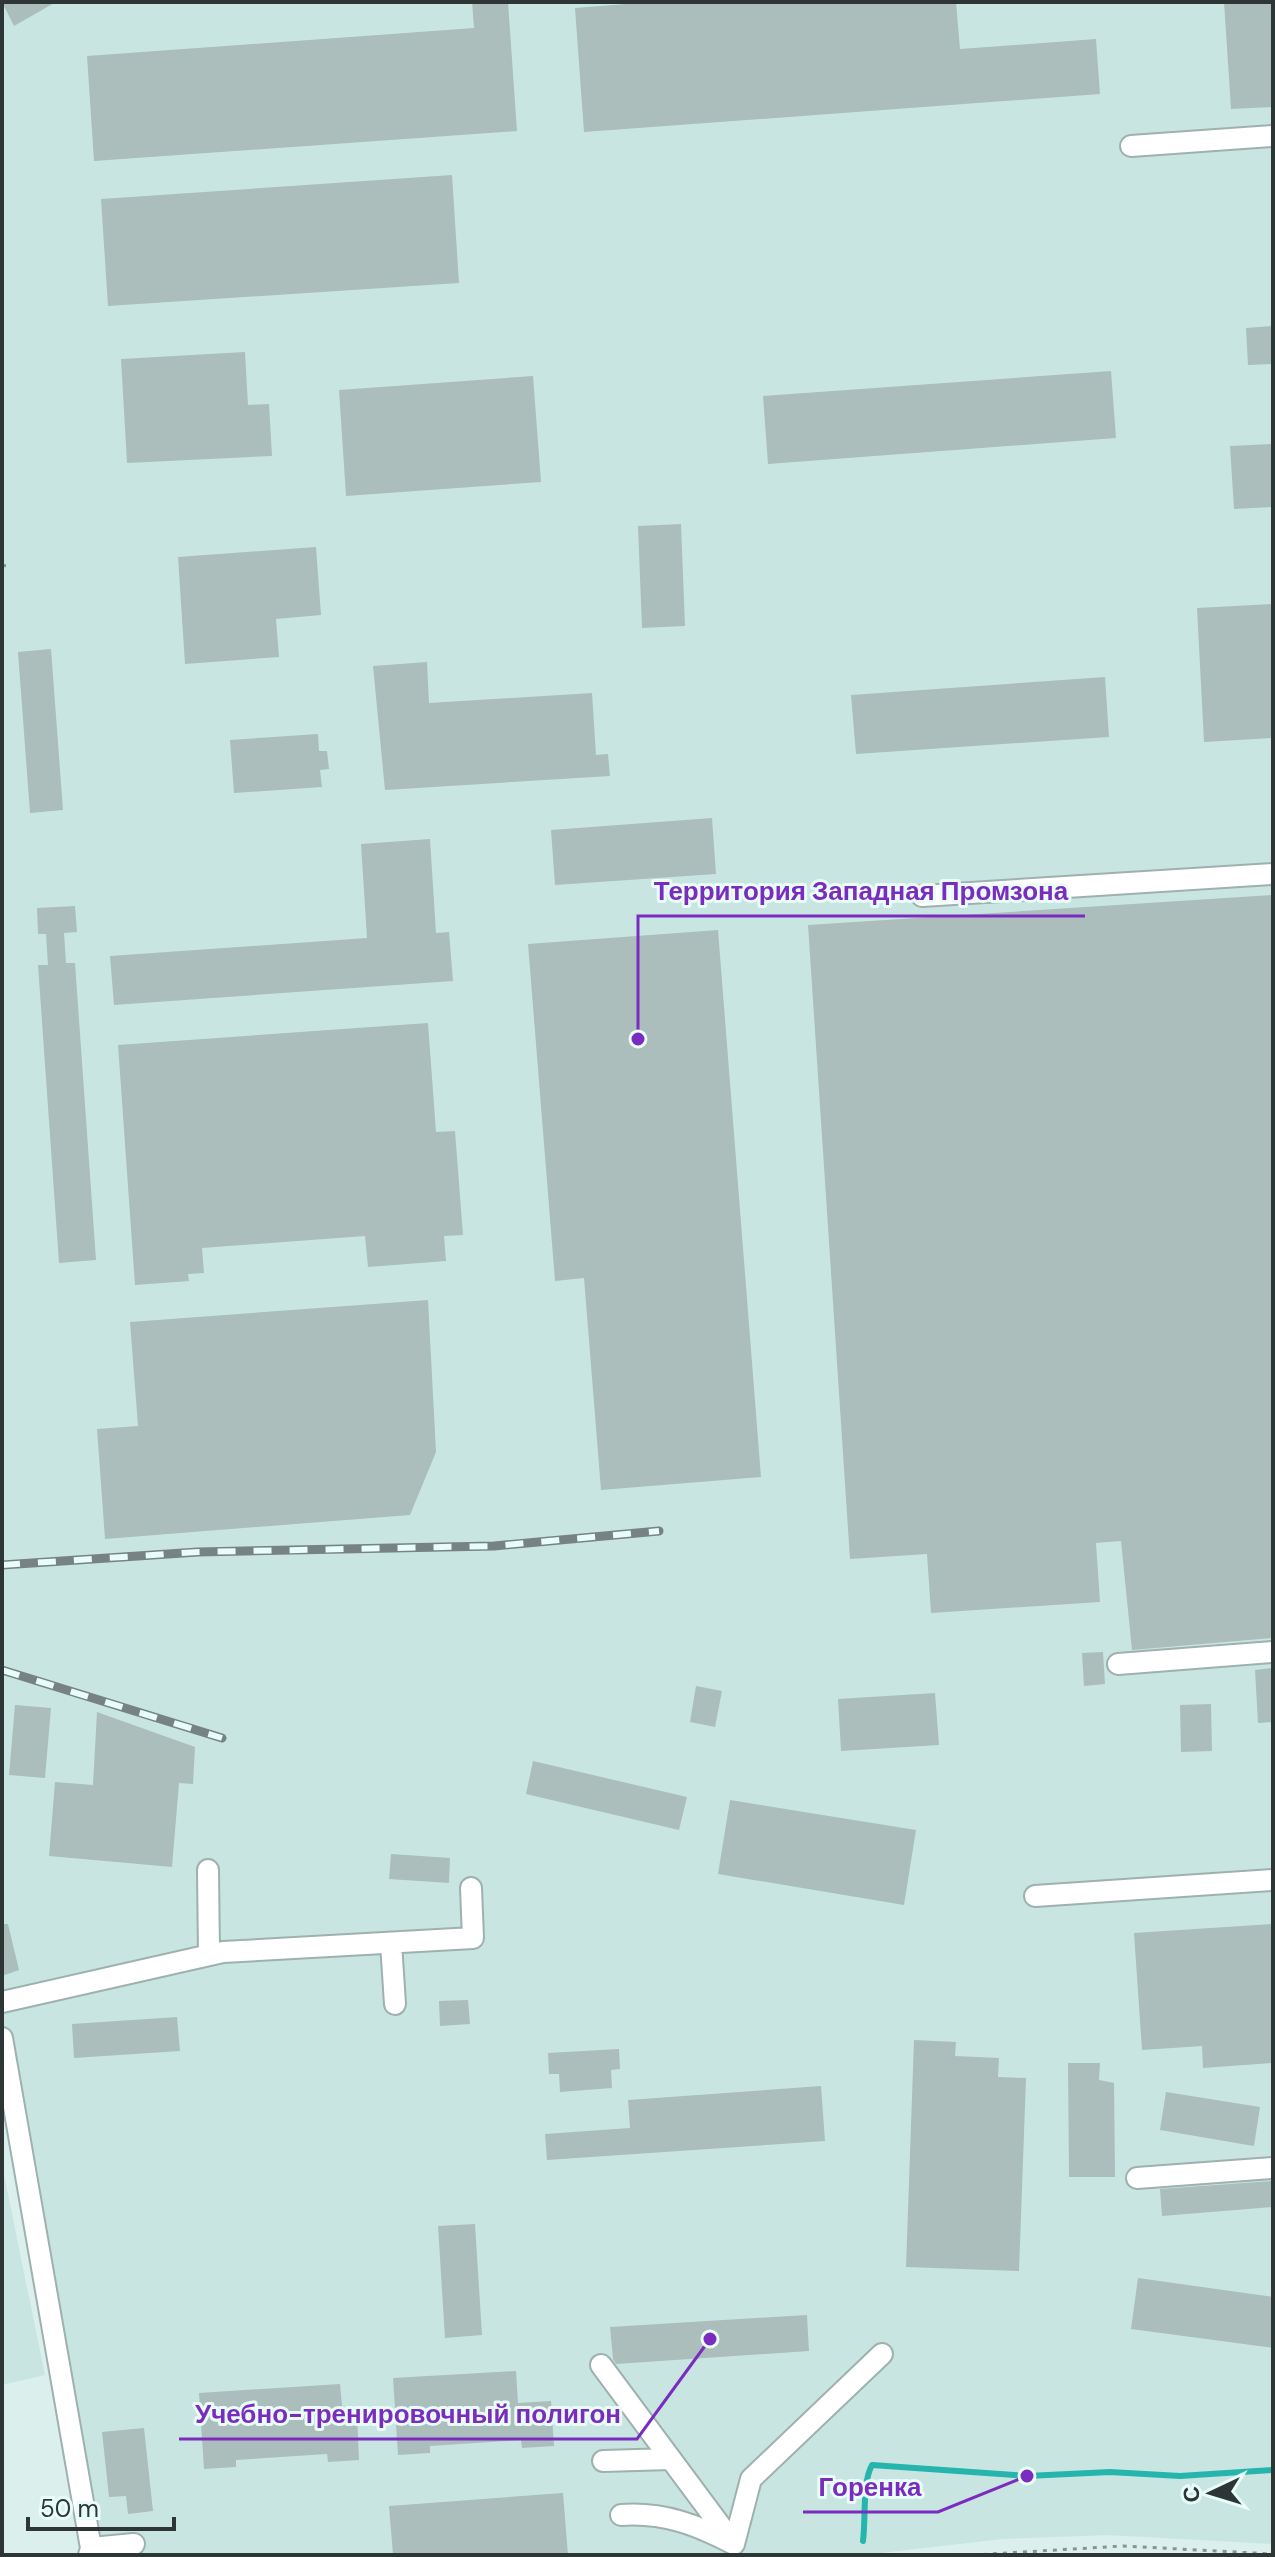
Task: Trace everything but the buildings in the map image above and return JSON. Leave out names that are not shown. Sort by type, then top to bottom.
[{"type":"lane","points":[[1131,146],[1273,136]]},
{"type":"lane","points":[[922,896],[1273,874]]},
{"type":"lane","points":[[1118,1664],[1273,1652]]},
{"type":"lane","points":[[208,1870],[209,1955]]},
{"type":"lane","points":[[1035,1896],[1273,1880]]},
{"type":"lane","points":[[2,2002],[209,1955],[473,1938],[471,1888]]},
{"type":"lane","points":[[391,1943],[395,2004]]},
{"type":"lane","points":[[2,2038],[90,2552],[134,2544]]},
{"type":"lane","points":[[1137,2178],[1273,2168]]},
{"type":"lane","points":[[735,2549],[751,2479],[882,2354]]},
{"type":"lane","points":[[601,2365],[735,2549]]},
{"type":"lane","points":[[603,2461],[671,2459]]},
{"type":"lane","points":[[621,2515],[664,2515],[695,2524],[735,2549]]},
{"type":"path","points":[[2,566],[12,565]]},
{"type":"path","points":[[973,2555],[1123,2546],[1273,2554]]},
{"type":"shaded area","points":[[2,2],[1273,2],[1273,2544],[1107,2535],[1003,2539],[863,2555],[106,2555],[2,2076]]},
{"type":"shaded area","points":[[2,2165],[45,2375],[2,2385]]},
{"type":"waterway","points":[[863,2541],[866,2491],[872,2465],[1027,2476],[1110,2472],[1180,2476],[1273,2470]]},
{"type":"railway","points":[[2,1565],[198,1552],[494,1546],[659,1531]]},
{"type":"railway","points":[[2,1670],[222,1738]]},
{"type":"place","name":"Территория Западная Промзона","points":[[638,1039]]},
{"type":"place","name":"Учебно-тренировочный полигон","points":[[710,2339]]},
{"type":"place","name":"Горенка","points":[[1027,2476]]}]
